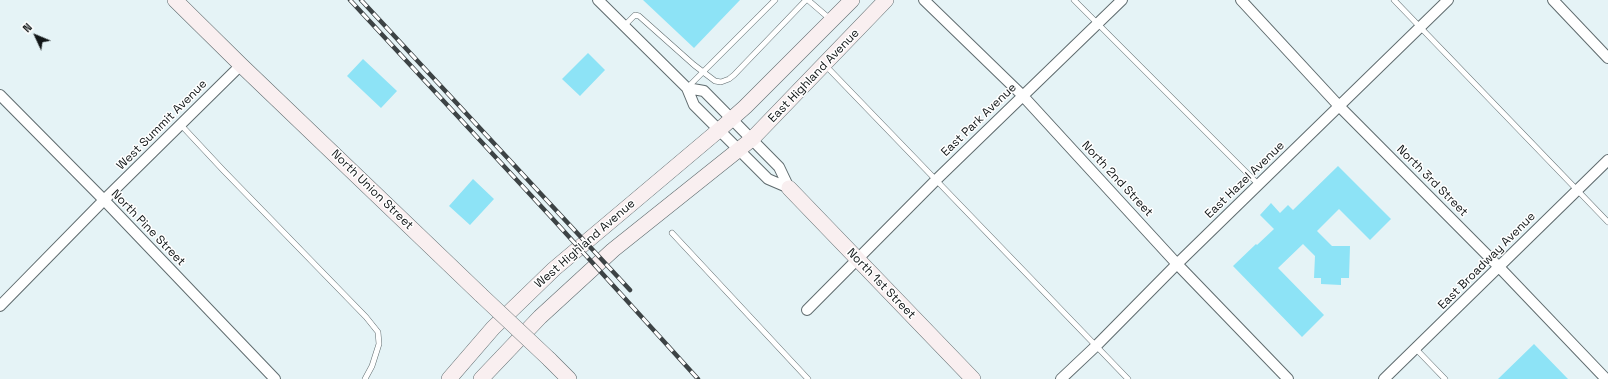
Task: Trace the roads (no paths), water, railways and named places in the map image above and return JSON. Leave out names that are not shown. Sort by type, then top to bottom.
[{"type":"main road","name":"North Union Street","points":[[175,0],[569,379]]},
{"type":"main road","points":[[732,119],[852,0]]},
{"type":"main road","name":"East Highland Avenue","points":[[739,150],[752,140],[886,0]]},
{"type":"main road","name":"West Highland Avenue","points":[[449,379],[493,328],[554,270],[732,119]]},
{"type":"main road","name":"West Highland Avenue","points":[[481,379],[540,317],[613,250],[739,150]]},
{"type":"main road","name":"North 1st Street","points":[[789,188],[856,259],[974,379]]},
{"type":"street","name":"North 1st Street","points":[[598,0],[687,88],[694,105],[768,179],[789,188]]},
{"type":"street","name":"North 2nd Street","points":[[924,0],[1022,95],[1177,264],[1288,379]]},
{"type":"street","name":"East Park Avenue","points":[[807,310],[856,259],[1022,95],[1122,0]]},
{"type":"street","name":"North 3rd Street","points":[[1241,0],[1339,106],[1500,267],[1606,379]]},
{"type":"street","name":"East Hazel Avenue","points":[[1060,379],[1096,346],[1258,184],[1448,0]]},
{"type":"street","points":[[1553,0],[1608,58]]},
{"type":"street","name":"West Summit Avenue","points":[[0,306],[104,200],[241,65]]},
{"type":"street","name":"North 1st Street","points":[[687,88],[704,91],[780,167],[789,188]]},
{"type":"street","name":"North Pine Street","points":[[0,95],[104,200],[275,379]]},
{"type":"street","name":"East Broadway Avenue","points":[[1384,379],[1608,160]]},
{"type":"lane","points":[[687,88],[775,0]]},
{"type":"lane","points":[[624,26],[636,15],[639,16],[703,72],[715,81],[721,82],[729,80],[807,0],[831,20]]},
{"type":"lane","points":[[1074,0],[1190,114],[1258,184]]},
{"type":"lane","points":[[1394,0],[1608,222]]},
{"type":"lane","points":[[825,64],[1128,379]]},
{"type":"lane","points":[[181,125],[222,170],[366,317],[378,332],[379,344],[372,366],[365,379]]},
{"type":"lane","points":[[672,233],[808,379]]},
{"type":"lane","points":[[1416,349],[1445,379]]},
{"type":"railway","points":[[350,0],[551,217],[698,379]]},
{"type":"railway","points":[[361,0],[630,290]]}]
